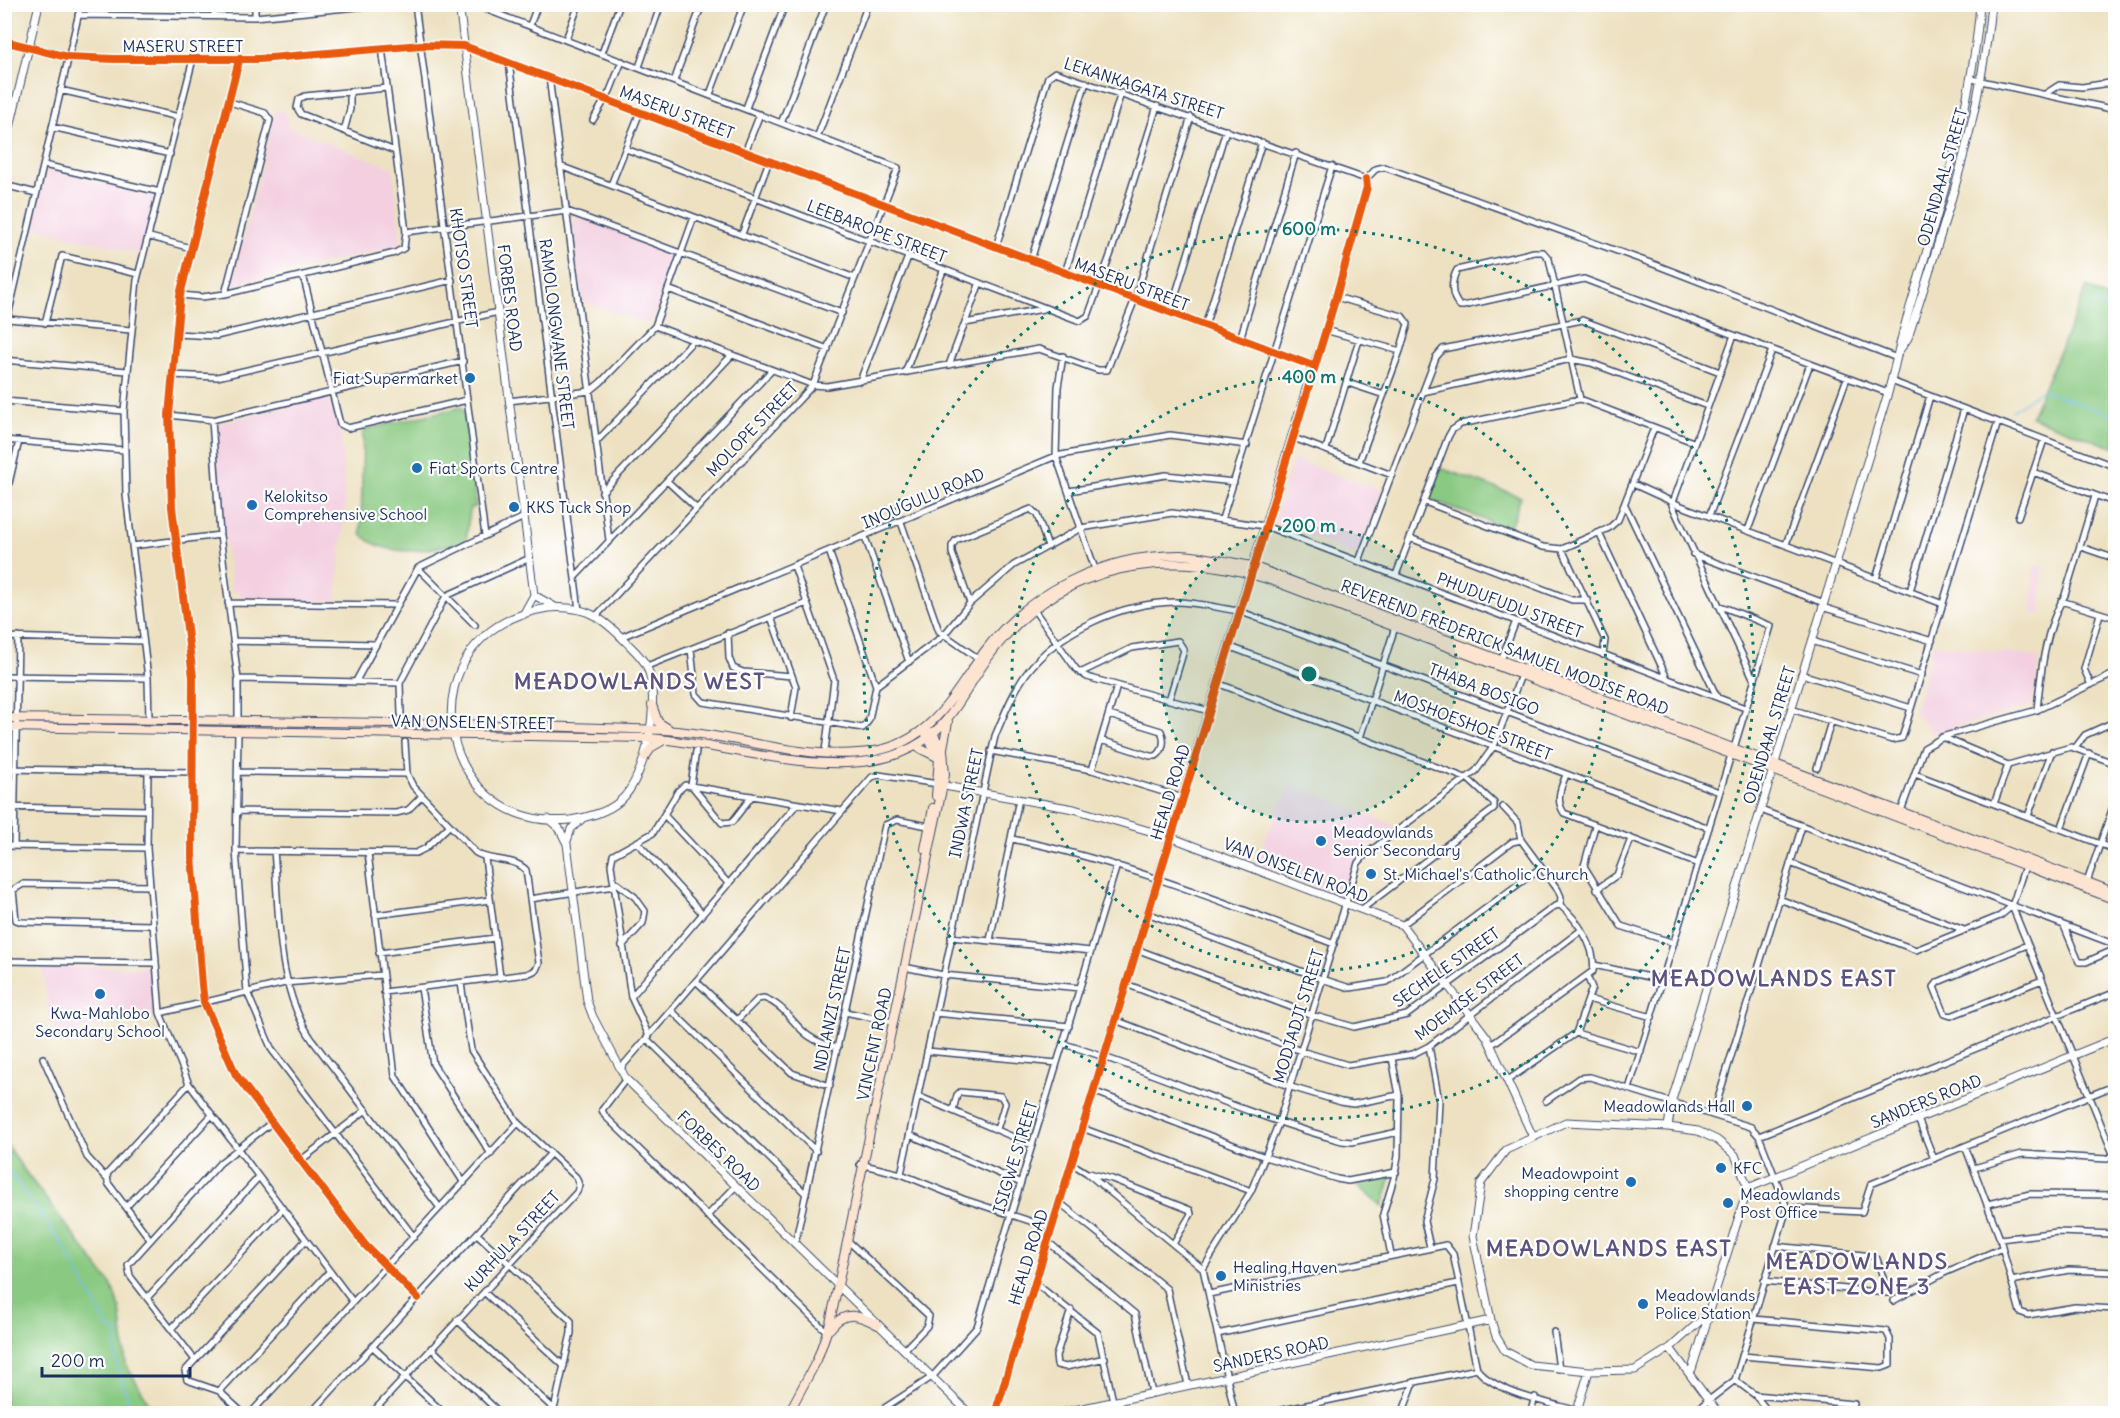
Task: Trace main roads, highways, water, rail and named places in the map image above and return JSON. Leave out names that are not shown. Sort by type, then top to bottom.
[{"type":"main road","name":"REVEREND FREDERICK SAMUEL MODISE ROAD","points":[[928,732],[979,659],[1004,628],[1023,611],[1056,589],[1095,568],[1142,559],[1184,555],[1251,570],[1501,660],[2115,900]]},
{"type":"main road","name":"REVEREND FREDERICK SAMUEL MODISE ROAD","points":[[928,732],[949,720],[996,647],[1034,610],[1093,577],[1136,566],[1173,562],[1251,570],[1521,675],[1732,751]]},
{"type":"main road","points":[[652,705],[658,722],[674,730]]},
{"type":"main road","name":"VAN ONSELEN STREET","points":[[4,718],[16,723],[192,725],[238,722],[450,726],[649,734],[666,739],[795,760],[831,762],[879,759],[915,747],[928,732]]},
{"type":"main road","name":"VAN ONSELEN STREET","points":[[4,727],[16,723],[149,720],[238,731],[452,735],[649,734],[674,730],[780,747],[825,751],[874,751],[928,732]]},
{"type":"main road","name":"VINCENT ROAD","points":[[903,967],[945,769],[941,754],[949,720]]},
{"type":"main road","points":[[928,732],[941,754]]},
{"type":"main road","points":[[645,757],[656,744],[666,739]]},
{"type":"main road","points":[[915,747],[941,754]]},
{"type":"main road","name":"REVEREND FREDERICK SAMUEL MODISE ROAD","points":[[1773,767],[1901,811],[2115,893]]},
{"type":"main road","name":"VINCENT ROAD","points":[[788,1413],[812,1369],[825,1331],[892,1022],[921,876],[928,826],[941,785]]},
{"type":"main road","name":"VINCENT ROAD","points":[[836,1282],[847,1240],[861,1164]]},
{"type":"main road","points":[[825,1331],[837,1320],[849,1315],[861,1316],[878,1325]]},
{"type":"waterway","points":[[2092,301],[2116,313]]},
{"type":"waterway","points":[[2012,411],[2041,390],[2116,416]]},
{"type":"waterway","points":[[4,1165],[64,1247],[109,1329],[118,1332],[117,1363],[122,1384],[134,1414]]},
{"type":"place","name":"Fiat Supermarket","points":[[470,378]]},
{"type":"place","name":"Fiat Sports Centre","points":[[417,468]]},
{"type":"place","name":"Kelokitso Comprehensive School","points":[[252,505]]},
{"type":"place","name":"KKS Tuck Shop","points":[[514,507]]},
{"type":"place","name":"Meadowlands Senior Secondary","points":[[1321,841]]},
{"type":"place","name":"St. Michael's Catholic Church","points":[[1371,874]]},
{"type":"place","name":"Kwa-Mahlobo Secondary School","points":[[100,994]]},
{"type":"place","name":"Meadowlands Hall","points":[[1747,1106]]},
{"type":"place","name":"KFC","points":[[1721,1168]]},
{"type":"place","name":"Meadowpoint shopping centre","points":[[1631,1182]]},
{"type":"place","name":"Meadowlands Post Office","points":[[1728,1203]]},
{"type":"place","name":"Healing Haven Ministries","points":[[1221,1276]]},
{"type":"place","name":"Meadowlands Police Station","points":[[1643,1304]]},
{"type":"district","name":"MEADOWLANDS WEST","points":[[640,681]]},
{"type":"district","name":"MEADOWLANDS EAST","points":[[1774,978]]},
{"type":"district","name":"MEADOWLANDS EAST","points":[[1609,1248]]},
{"type":"district","name":"MEADOWLANDS EAST ZONE 3","points":[[1857,1274]]}]
